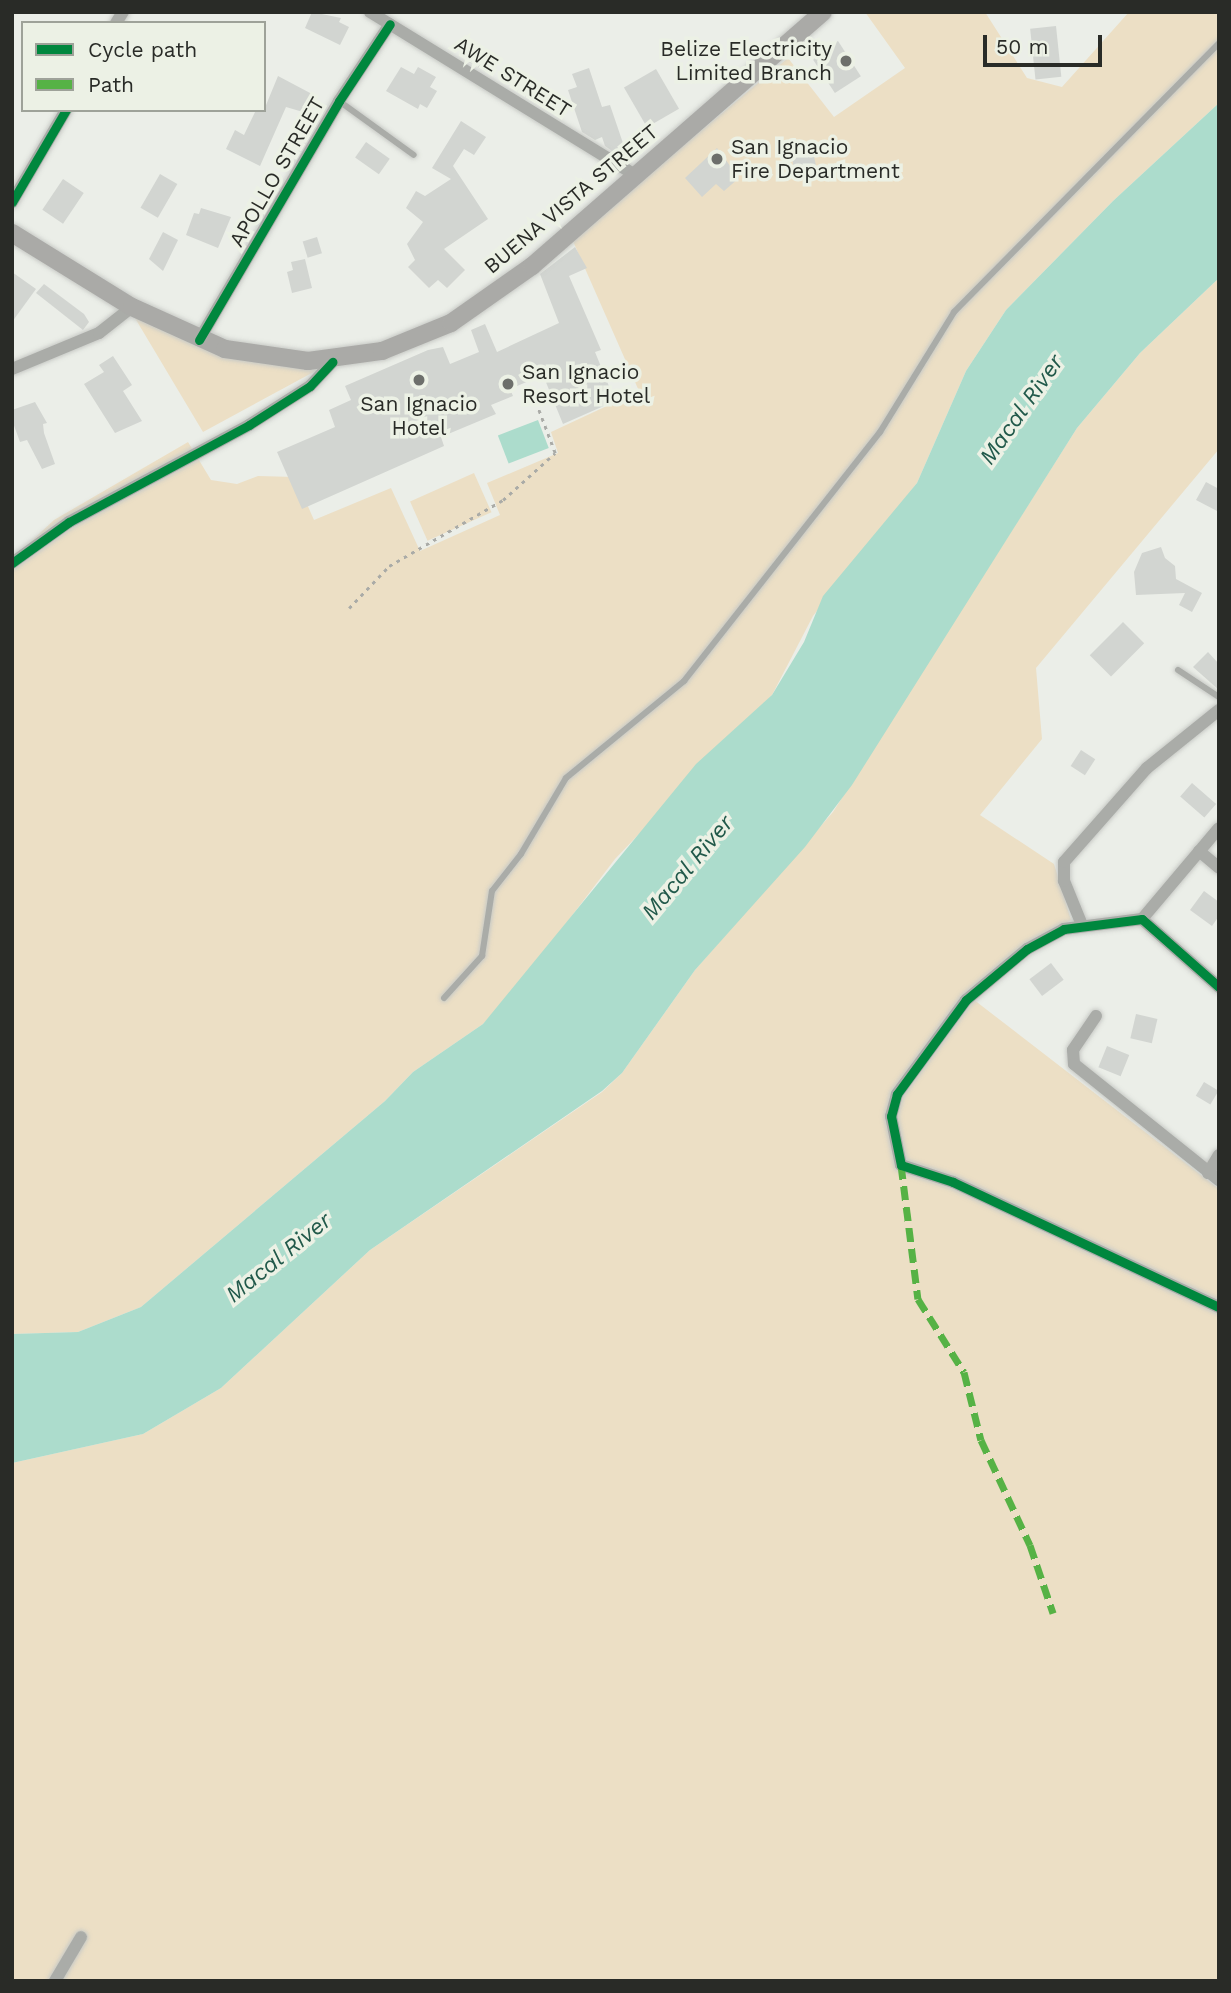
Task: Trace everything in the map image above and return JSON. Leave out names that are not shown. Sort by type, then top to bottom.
[{"type":"main road","name":"BUENA VISTA STREET","points":[[12,233],[132,307],[199,340],[255,356],[332,362],[406,345],[451,323],[532,266],[823,12]]},
{"type":"street","name":"AWE STREET","points":[[370,12],[635,175]]},
{"type":"street","name":"APOLLO STREET","points":[[199,340],[339,102],[390,24]]},
{"type":"street","points":[[12,202],[65,112]]},
{"type":"street","points":[[12,369],[99,333],[132,307]]},
{"type":"street","points":[[12,563],[69,522],[249,425],[310,386],[332,362]]},
{"type":"street","points":[[1082,925],[1064,881],[1064,862],[1139,776],[1219,710]]},
{"type":"street","points":[[1219,828],[1142,919],[1082,925],[1045,937],[997,971],[966,1000],[935,1039],[892,1103],[901,1165],[964,1186],[1219,1307]]},
{"type":"street","points":[[1199,851],[1219,868]]},
{"type":"street","points":[[1142,919],[1219,987]]},
{"type":"street","points":[[1096,1016],[1073,1050],[1074,1064],[1213,1176],[1219,1155]]},
{"type":"street","points":[[55,1981],[81,1937]]},
{"type":"lane","points":[[444,998],[481,956],[492,891],[522,854],[566,778],[684,681],[880,432],[954,312],[1219,43]]},
{"type":"lane","points":[[339,102],[414,155]]},
{"type":"lane","points":[[1178,670],[1219,697]]},
{"type":"path","points":[[349,608],[389,566],[503,500],[555,453],[533,395]]},
{"type":"shaded area","points":[[865,12],[985,12],[1027,78],[1062,87],[1129,12],[1219,12],[1219,103],[1113,201],[1006,310],[966,371],[917,483],[813,616],[772,695],[615,859],[517,988],[483,1024],[413,1072],[385,1101],[141,1307],[78,1332],[12,1334],[12,559],[54,520],[188,442],[211,480],[237,484],[258,476],[295,477],[314,520],[391,488],[420,551],[500,515],[487,483],[558,453],[551,432],[639,391],[572,239],[788,58],[834,117],[905,68]]},
{"type":"shaded area","points":[[1219,278],[1219,449],[1036,668],[1042,739],[980,815],[1054,864],[1071,920],[1018,949],[969,996],[1219,1189],[1219,1981],[12,1981],[12,1463],[143,1434],[221,1388],[370,1250],[602,1092],[622,1073],[695,970],[833,812],[1077,428],[1140,353]]},
{"type":"shaded area","points":[[126,303],[213,345],[334,361],[203,432]]},
{"type":"shaded area","points":[[474,473],[491,512],[428,541],[410,501]]},
{"type":"water","name":"Macal River","points":[[1219,103],[1219,278],[1140,353],[1077,428],[852,785],[805,847],[695,970],[622,1073],[602,1091],[370,1250],[221,1388],[143,1434],[12,1463],[12,1334],[78,1332],[141,1307],[385,1101],[413,1072],[483,1024],[696,764],[772,695],[804,642],[823,596],[917,483],[966,371],[1006,310],[1113,201]]},
{"type":"water","points":[[538,420],[549,448],[509,463],[498,435]]},
{"type":"building","points":[[312,12],[341,18],[339,22],[349,27],[340,45],[305,28]]},
{"type":"building","points":[[1056,26],[1061,77],[1035,79],[1030,29]]},
{"type":"building","points":[[838,41],[861,76],[835,93],[812,58]]},
{"type":"building","points":[[473,53],[490,63],[485,72],[468,62]]},
{"type":"building","points":[[401,67],[414,74],[418,67],[436,77],[430,87],[437,91],[427,108],[420,104],[418,109],[386,91]]},
{"type":"building","points":[[589,68],[602,107],[610,105],[625,149],[615,153],[605,146],[602,137],[595,140],[582,132],[568,90],[577,87],[572,74]]},
{"type":"building","points":[[656,69],[679,109],[647,127],[624,88]]},
{"type":"building","points":[[278,76],[312,94],[303,112],[286,107],[260,166],[226,149],[235,130],[244,135],[255,112],[266,112],[266,105]]},
{"type":"building","points":[[461,121],[486,137],[474,155],[464,149],[453,166],[488,219],[444,249],[465,270],[447,288],[438,280],[429,288],[408,267],[415,260],[407,244],[423,222],[406,208],[416,191],[425,196],[451,179],[432,168]]},
{"type":"building","points":[[366,142],[390,159],[379,174],[355,158]]},
{"type":"building","points":[[812,147],[818,175],[797,180],[790,152]]},
{"type":"building","points":[[717,148],[739,178],[724,191],[716,184],[702,197],[685,178]]},
{"type":"building","points":[[160,174],[177,184],[158,218],[140,208]]},
{"type":"building","points":[[63,179],[84,193],[63,224],[42,210]]},
{"type":"building","points":[[201,208],[231,217],[218,248],[186,235],[194,213],[199,214]]},
{"type":"building","points":[[163,232],[178,240],[163,271],[149,259]]},
{"type":"building","points":[[317,237],[322,253],[308,258],[303,241]]},
{"type":"building","name":"San Ignacio Hotel","points":[[575,247],[587,268],[569,276],[601,350],[595,352],[615,401],[563,424],[543,375],[510,389],[513,396],[491,405],[496,414],[441,437],[444,446],[302,509],[277,452],[335,427],[329,410],[351,400],[345,386],[428,350],[443,347],[450,364],[479,352],[471,330],[485,324],[497,352],[559,323],[540,274]]},
{"type":"building","points":[[305,259],[312,288],[292,293],[287,272],[293,270],[291,262]]},
{"type":"building","points":[[12,272],[36,289],[12,322]]},
{"type":"building","points":[[44,284],[84,314],[89,322],[83,330],[36,293]]},
{"type":"building","points":[[113,356],[132,385],[123,391],[142,421],[115,433],[84,384],[104,372],[99,365]]},
{"type":"building","points":[[35,402],[47,423],[43,424],[44,433],[55,464],[42,469],[27,440],[20,442],[12,420],[12,410]]},
{"type":"building","points":[[1206,482],[1219,489],[1219,512],[1196,500]]},
{"type":"building","points":[[1161,547],[1165,558],[1175,566],[1176,579],[1202,593],[1192,612],[1179,605],[1185,593],[1136,595],[1134,572],[1142,553]]},
{"type":"building","points":[[1123,622],[1144,643],[1111,676],[1090,655]]},
{"type":"building","points":[[1208,652],[1219,664],[1219,690],[1193,667]]},
{"type":"building","points":[[1081,750],[1095,759],[1085,775],[1071,766]]},
{"type":"building","points":[[1192,783],[1216,804],[1204,818],[1180,797]]},
{"type":"building","points":[[1204,891],[1219,902],[1219,916],[1212,926],[1190,910]]},
{"type":"building","points":[[1051,963],[1064,980],[1042,996],[1029,979]]},
{"type":"building","points":[[1136,1014],[1157,1019],[1152,1043],[1130,1038]]},
{"type":"building","points":[[1107,1046],[1129,1055],[1121,1076],[1098,1067]]},
{"type":"building","points":[[1204,1082],[1219,1091],[1210,1104],[1196,1096]]},
{"type":"marked path","points":[[901,1165],[918,1299],[964,1372],[981,1440],[1030,1545],[1053,1613]]},
{"type":"cycle path","points":[[199,340],[339,101],[390,24]]},
{"type":"cycle path","points":[[12,202],[65,112]]},
{"type":"cycle path","points":[[12,563],[69,522],[249,425],[310,386],[332,362]]},
{"type":"cycle path","points":[[1219,987],[1142,919],[1064,929],[1027,949],[966,1000],[897,1094],[891,1116],[901,1165],[953,1182],[1219,1307]]},
{"type":"place","name":"Belize Electricity Limited Branch","points":[[846,61]]},
{"type":"place","name":"San Ignacio Fire Department","points":[[717,159]]},
{"type":"place","name":"San Ignacio Hotel","points":[[419,380]]},
{"type":"place","name":"San Ignacio Resort Hotel","points":[[508,384]]}]
